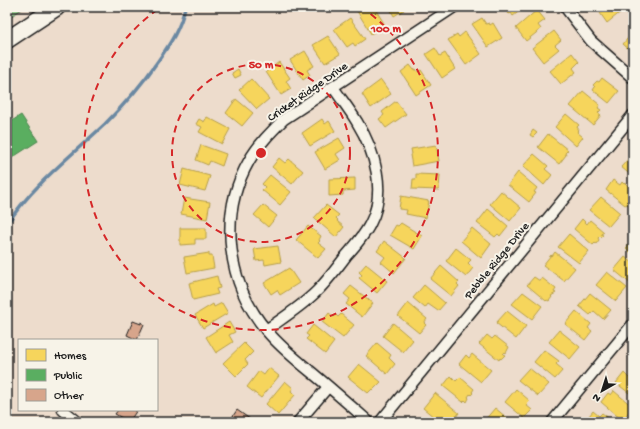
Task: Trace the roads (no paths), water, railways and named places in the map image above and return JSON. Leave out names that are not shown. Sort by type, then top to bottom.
[{"type":"main road","points":[[7,40],[57,7]]},
{"type":"street","name":"Cricket Ridge Drive","points":[[369,422],[286,352],[266,330],[253,312],[243,295],[234,263],[230,234],[231,217],[242,176],[250,160],[271,132],[284,120],[454,7]]},
{"type":"street","points":[[565,7],[591,41],[633,78]]},
{"type":"street","points":[[266,330],[317,291],[360,240],[368,229],[375,214],[378,181],[370,150],[357,121],[333,87]]},
{"type":"street","name":"Pebble Ridge Drive","points":[[380,422],[633,115]]},
{"type":"street","points":[[552,422],[633,324]]},
{"type":"street","points":[[298,422],[328,387]]},
{"type":"street","points":[[64,415],[78,422]]},
{"type":"waterway","points":[[7,224],[28,196],[105,124],[140,86],[171,42],[181,21],[185,7]]}]
